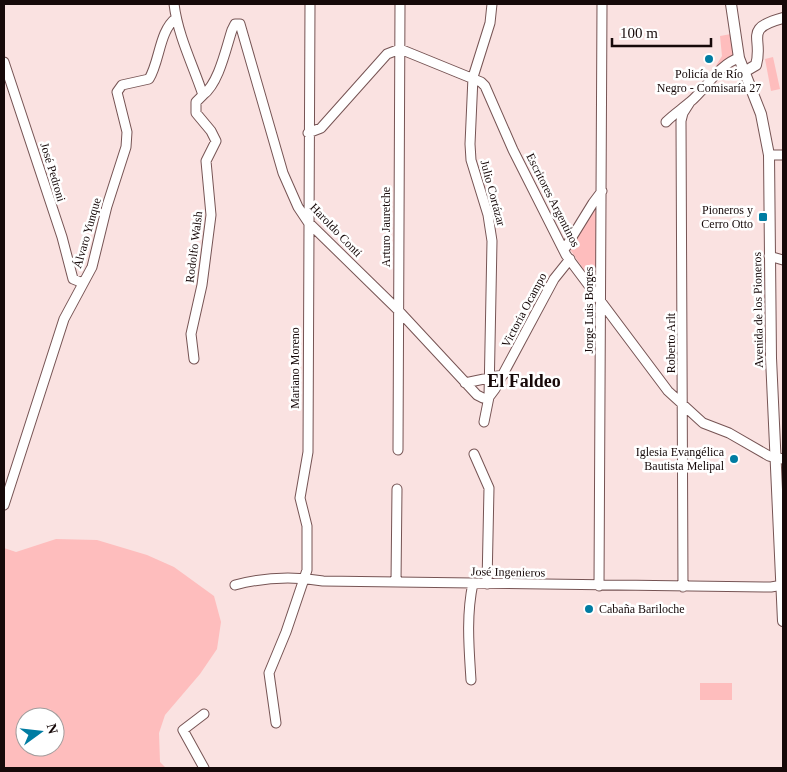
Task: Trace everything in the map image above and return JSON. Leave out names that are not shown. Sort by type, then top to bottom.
[{"type":"main road","name":"Avenida de los Pioneros","points":[[731,4],[740,58],[761,114],[769,155],[769,256],[779,458],[783,621]]},
{"type":"main road","points":[[744,72],[756,65],[758,56],[756,39],[763,24],[783,18]]},
{"type":"street","points":[[174,4],[176,18],[203,95]]},
{"type":"street","name":"Mariano Moreno","points":[[276,723],[269,673],[305,578],[307,526],[300,498],[308,452],[310,4]]},
{"type":"street","name":"Arturo Jauretche","points":[[398,450],[400,4]]},
{"type":"street","name":"Julio Cortázar","points":[[484,422],[489,397],[492,241],[488,214],[471,160],[473,77],[490,23],[492,4]]},
{"type":"street","name":"Jorge Luis Borges","points":[[599,586],[602,4]]},
{"type":"street","name":"Álvaro Yunque","points":[[4,505],[64,319],[92,266],[128,138],[117,92],[122,85],[149,79],[158,58],[165,32],[176,18]]},
{"type":"street","name":"Haroldo Conti","points":[[203,95],[209,89],[218,70],[232,30],[236,24],[240,24],[283,173],[298,207],[308,222],[398,310],[477,395],[483,398],[489,397]]},
{"type":"street","points":[[308,133],[321,128],[387,54],[400,49]]},
{"type":"street","name":"Escritores Argentinos","points":[[400,49],[473,77],[485,86],[513,150],[564,250],[601,304],[668,391],[683,408],[703,423],[729,433],[779,458]]},
{"type":"street","points":[[666,122],[676,111],[690,102],[730,62],[740,58]]},
{"type":"street","name":"José Pedroni","points":[[4,62],[62,237],[73,279],[83,283]]},
{"type":"street","name":"Rodolfo Walsh","points":[[194,359],[191,334],[202,285],[212,215],[206,161],[216,141],[215,136],[196,113],[196,102],[203,95]]},
{"type":"street","name":"Roberto Arlt","points":[[683,587],[681,121],[683,113],[690,102]]},
{"type":"street","points":[[769,155],[783,155]]},
{"type":"street","points":[[564,250],[593,202],[602,191]]},
{"type":"street","points":[[769,256],[783,260]]},
{"type":"street","name":"Victoria Ocampo","points":[[489,397],[503,375],[554,279],[570,259]]},
{"type":"street","points":[[465,383],[503,375]]},
{"type":"street","points":[[474,454],[489,488],[487,584]]},
{"type":"street","points":[[396,582],[397,489]]},
{"type":"street","name":"José Ingenieros","points":[[236,585],[262,578],[305,578],[323,581],[599,586],[782,585]]},
{"type":"street","points":[[472,680],[468,632],[473,583]]},
{"type":"street","points":[[204,714],[183,730],[204,768]]},
{"type":"shaded area","points":[[731,34],[736,57],[712,72],[722,56],[720,36]]},
{"type":"shaded area","points":[[773,57],[780,89],[771,91],[765,59]]},
{"type":"shaded area","points":[[596,203],[599,203],[600,293],[569,248]]},
{"type":"shaded area","points":[[56,539],[97,540],[147,555],[174,567],[214,596],[221,622],[217,649],[200,674],[165,715],[159,733],[160,762],[166,768],[4,768],[4,548],[16,552]]},
{"type":"shaded area","points":[[700,683],[732,683],[732,700],[700,700]]},
{"type":"place","name":"Policía de Río Negro - Comisaría 27","points":[[709,59]]},
{"type":"place","name":"Pioneros y Cerro Otto","points":[[763,217]]},
{"type":"place","name":"Iglesia Evangélica Bautista Melipal","points":[[734,459]]},
{"type":"place","name":"Cabaña Bariloche","points":[[589,609]]},
{"type":"district","name":"El Faldeo","points":[[524,381]]}]
